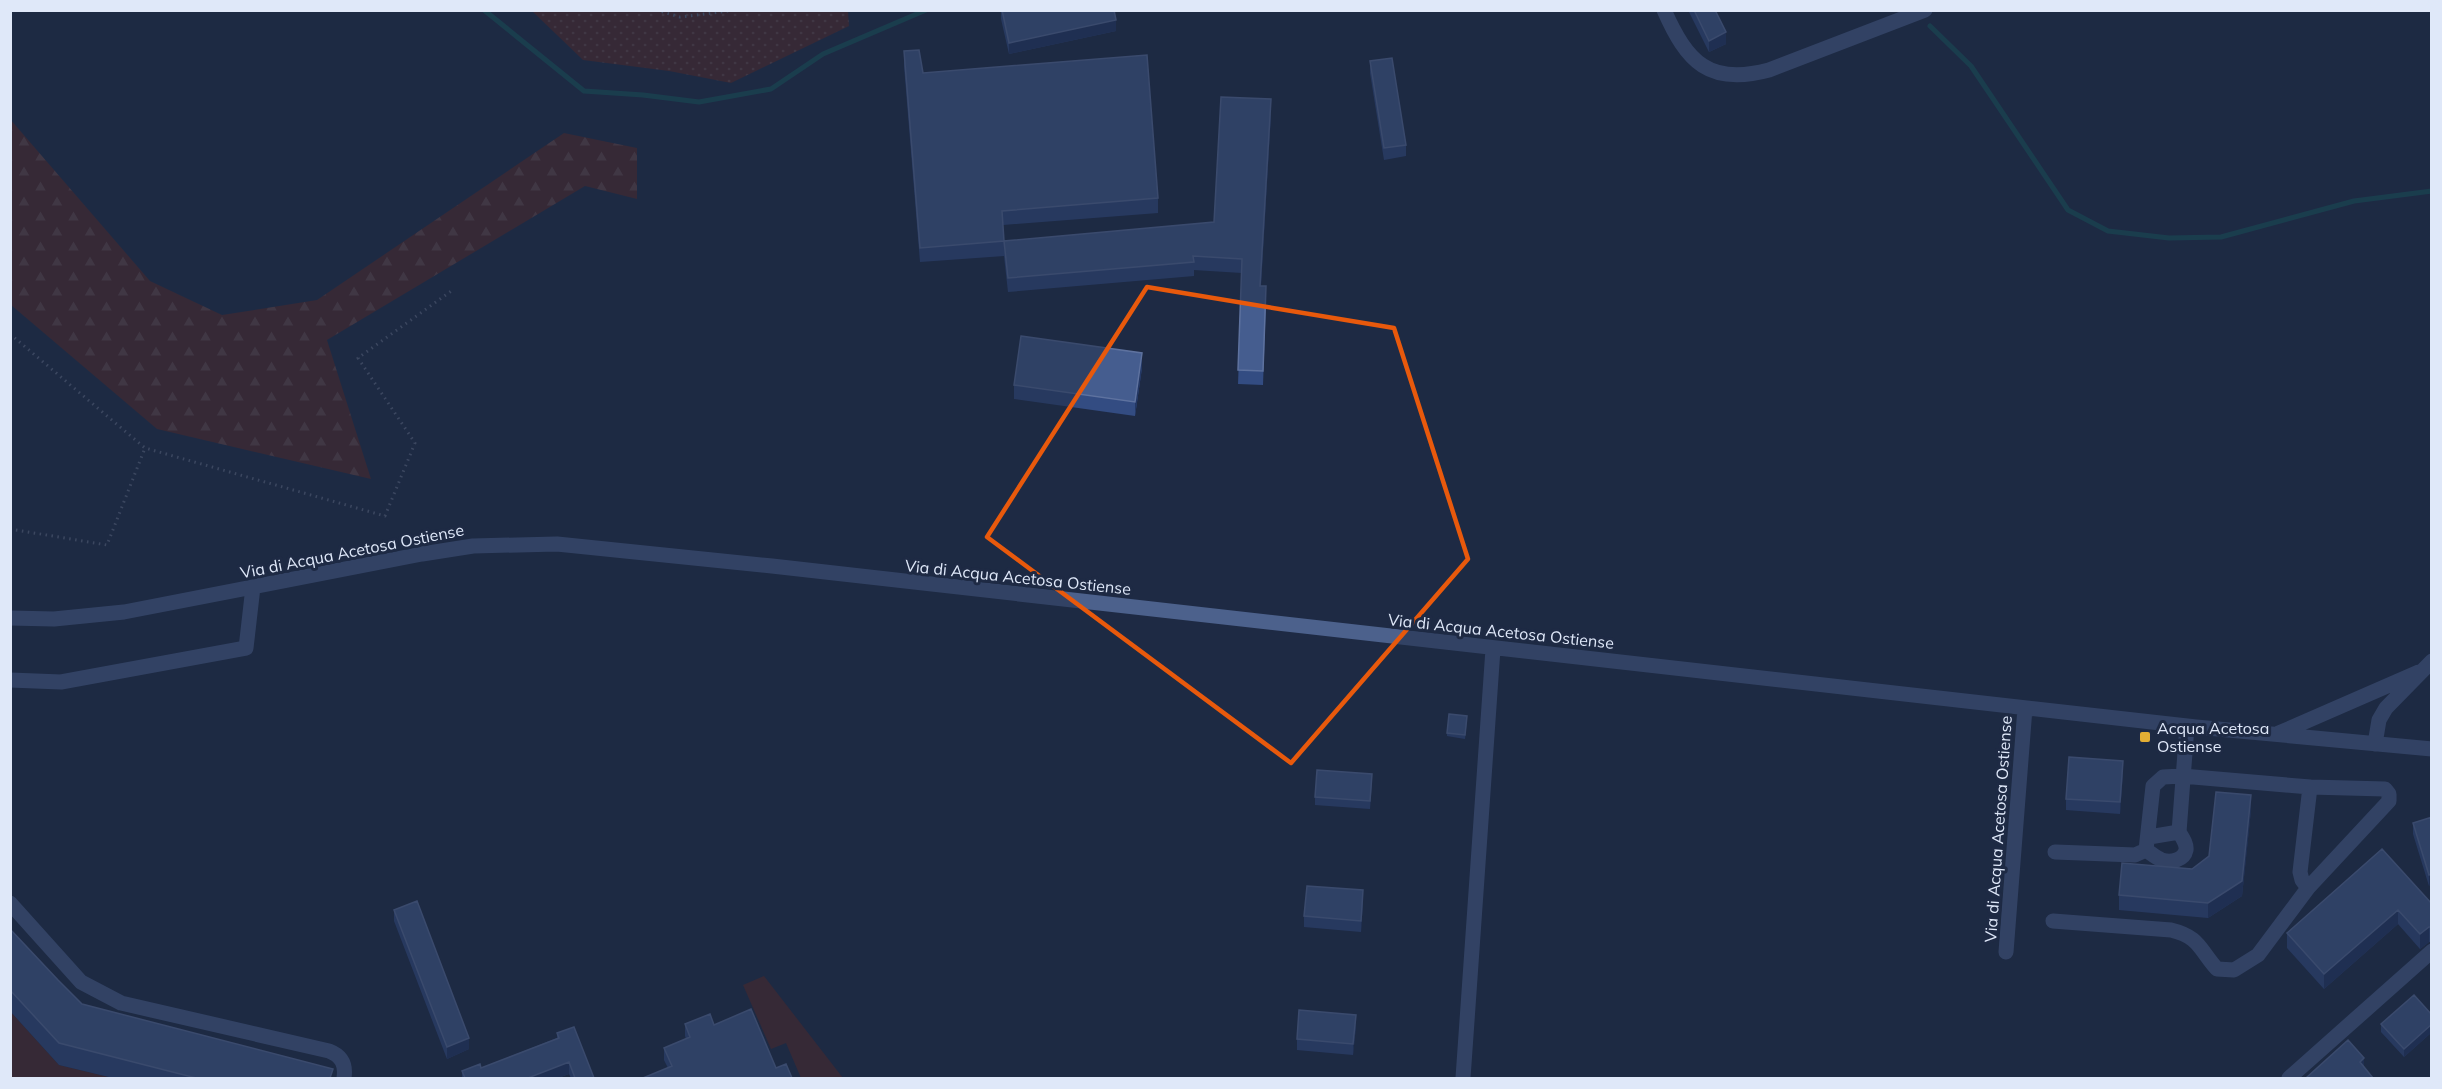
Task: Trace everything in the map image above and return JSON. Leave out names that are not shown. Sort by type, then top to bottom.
[{"type":"street","points":[[1664,10],[1677,40],[1691,57],[1708,69],[1728,75],[1749,76],[1925,10]]},
{"type":"street","name":"Via di Acqua Acetosa Ostiense","points":[[10,618],[86,617],[473,546],[557,544],[772,566],[2187,726],[2432,749]]},
{"type":"street","points":[[10,680],[61,682],[246,648],[253,587]]},
{"type":"street","points":[[1463,1078],[1493,649]]},
{"type":"street","points":[[2375,744],[2379,720],[2386,708],[2432,661]]},
{"type":"street","points":[[2274,734],[2419,672]]},
{"type":"street","name":"Via di Acqua Acetosa Ostiense","points":[[2006,952],[2025,708]]},
{"type":"street","points":[[2053,921],[2185,933],[2196,940],[2217,969],[2234,970],[2258,955],[2308,888],[2389,801],[2389,795],[2385,789],[2310,787],[2182,776],[2163,777],[2153,786],[2148,843],[2164,861],[2173,861],[2182,857],[2186,850],[2179,832],[2182,776],[2187,726]]},
{"type":"street","points":[[2308,888],[2300,872],[2310,787]]},
{"type":"street","points":[[2055,852],[2135,855],[2148,843],[2179,832]]},
{"type":"street","points":[[10,903],[81,982],[121,1003],[329,1051],[344,1062],[344,1078]]},
{"type":"street","points":[[2289,1078],[2432,951]]},
{"type":"path","points":[[656,10],[680,17],[737,10]]},
{"type":"path","points":[[10,334],[145,448],[385,516],[415,443],[358,357],[454,289]]},
{"type":"path","points":[[10,529],[107,545],[145,448]]},
{"type":"highlighted area","points":[[1147,287],[1394,328],[1468,559],[1291,763],[987,537]]},
{"type":"green space","points":[[532,11],[848,11],[849,26],[731,83],[669,71],[583,60]]},
{"type":"green space","points":[[10,119],[150,281],[222,315],[317,300],[564,133],[637,148],[637,199],[585,186],[327,340],[371,479],[157,429],[11,305]]},
{"type":"green space","points":[[764,976],[843,1078],[801,1078],[786,1043],[771,1049],[743,985]]},
{"type":"green space","points":[[10,1011],[59,1065],[113,1078],[11,1078]]},
{"type":"building","points":[[1002,10],[1114,10],[1116,20],[1009,43]]},
{"type":"building","points":[[1694,10],[1715,10],[1726,32],[1709,41]]},
{"type":"building","points":[[919,50],[923,73],[1147,55],[1158,198],[1002,211],[1004,241],[920,248],[904,51]]},
{"type":"building","points":[[1392,58],[1406,145],[1384,148],[1370,61]]},
{"type":"building","points":[[1221,97],[1271,99],[1260,286],[1266,286],[1263,371],[1238,370],[1242,259],[1193,256],[1194,262],[1008,278],[1004,241],[1214,222]]},
{"type":"building","points":[[1021,336],[1142,353],[1135,402],[1014,385]]},
{"type":"building","points":[[1449,714],[1467,716],[1465,735],[1447,733]]},
{"type":"building","points":[[2069,757],[2123,761],[2120,802],[2066,799]]},
{"type":"building","points":[[1317,770],[1372,774],[1370,801],[1315,797]]},
{"type":"building","points":[[2216,792],[2251,795],[2242,881],[2208,903],[2119,895],[2122,863],[2192,869],[2209,856]]},
{"type":"building","points":[[2432,817],[2432,874],[2429,875],[2413,823]]},
{"type":"building","points":[[2382,849],[2432,904],[2432,927],[2420,934],[2398,910],[2324,974],[2287,933]]},
{"type":"building","points":[[1307,886],[1363,890],[1361,921],[1304,916]]},
{"type":"building","points":[[417,901],[469,1038],[447,1047],[394,910]]},
{"type":"building","points":[[10,929],[82,1004],[333,1069],[330,1078],[196,1078],[59,1043],[10,990]]},
{"type":"building","points":[[2414,995],[2432,1015],[2432,1024],[2404,1049],[2381,1024]]},
{"type":"building","points":[[751,1009],[776,1068],[786,1064],[792,1078],[643,1078],[672,1066],[664,1048],[690,1037],[685,1024],[710,1014],[714,1025]]},
{"type":"building","points":[[1299,1010],[1356,1015],[1353,1044],[1297,1039]]},
{"type":"building","points":[[574,1027],[594,1078],[575,1078],[569,1062],[528,1078],[465,1078],[462,1071],[480,1064],[481,1068],[559,1038],[557,1033]]},
{"type":"building","points":[[2348,1040],[2364,1058],[2360,1062],[2373,1078],[2306,1078]]},
{"type":"waterway","points":[[484,10],[584,91],[699,102],[771,89],[823,54],[926,10]]},
{"type":"waterway","points":[[1930,26],[1971,66],[2068,210],[2108,231],[2169,238],[2221,237],[2354,201],[2432,191]]},
{"type":"place","name":"Acqua Acetosa Ostiense","points":[[2145,737]]}]
